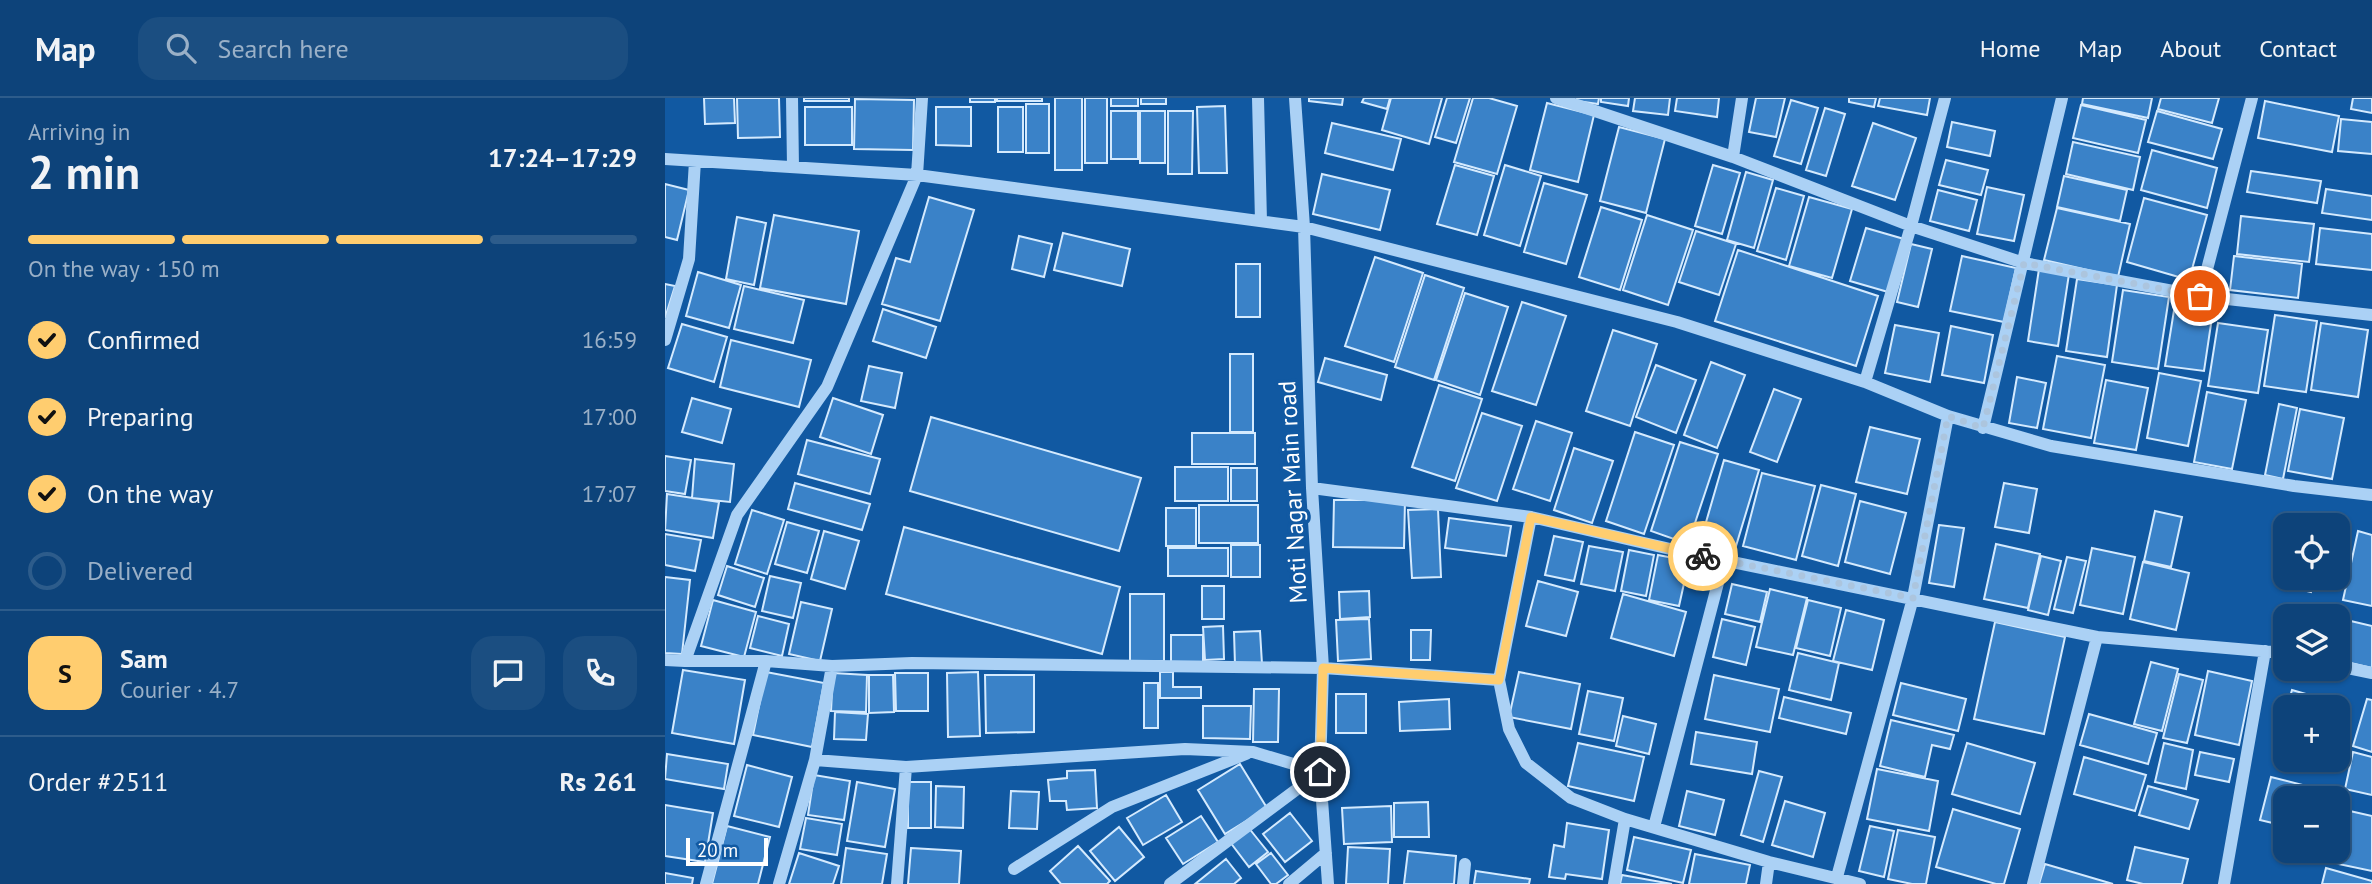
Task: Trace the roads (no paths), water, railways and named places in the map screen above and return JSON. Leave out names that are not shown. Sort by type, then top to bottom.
[{"type":"street","points":[[792,98],[793,167]]},
{"type":"street","points":[[685,661],[737,514],[827,387],[917,175],[922,98]]},
{"type":"street","points":[[1258,98],[1261,221]]},
{"type":"street","name":"Moti Nagar Main road","points":[[1295,98],[1304,227],[1312,488],[1323,668],[1320,772],[1328,884]]},
{"type":"street","points":[[1556,98],[1733,157],[1912,226],[2024,263],[2200,296],[2372,315]]},
{"type":"street","points":[[1733,157],[1742,98]]},
{"type":"street","points":[[1865,382],[1912,226],[1945,98]]},
{"type":"street","points":[[1983,428],[2062,98]]},
{"type":"street","points":[[2200,296],[2252,98]]},
{"type":"street","points":[[665,159],[917,175],[1304,227],[1677,322],[1865,382],[1983,428],[2051,446],[2294,486],[2372,493]]},
{"type":"street","points":[[665,340],[689,259],[695,161]]},
{"type":"street","points":[[1837,877],[1913,598],[1948,416]]},
{"type":"street","points":[[1312,488],[1531,517],[2097,637],[2273,652]]},
{"type":"street","points":[[1531,517],[1499,680],[1509,730],[1525,763],[1571,798],[1625,819],[1769,862],[1860,884]]},
{"type":"street","points":[[1654,827],[1724,560]]},
{"type":"street","points":[[2033,884],[2097,637]]},
{"type":"street","points":[[2224,884],[2265,651]]},
{"type":"street","points":[[665,660],[766,661],[832,666],[926,663],[1323,668],[1499,680]]},
{"type":"street","points":[[706,884],[766,661]]},
{"type":"street","points":[[779,884],[815,760],[832,666]]},
{"type":"street","points":[[2350,668],[2372,673]]},
{"type":"street","points":[[815,760],[906,767],[1185,749],[1253,752],[1320,772]]},
{"type":"street","points":[[1014,869],[1112,807],[1253,752]]},
{"type":"street","points":[[897,884],[906,767]]},
{"type":"street","points":[[1170,884],[1320,772]]},
{"type":"street","points":[[1614,884],[1625,819]]},
{"type":"street","points":[[1289,884],[1326,853]]},
{"type":"street","points":[[1766,884],[1769,862]]},
{"type":"street","points":[[1463,884],[1465,864]]}]
